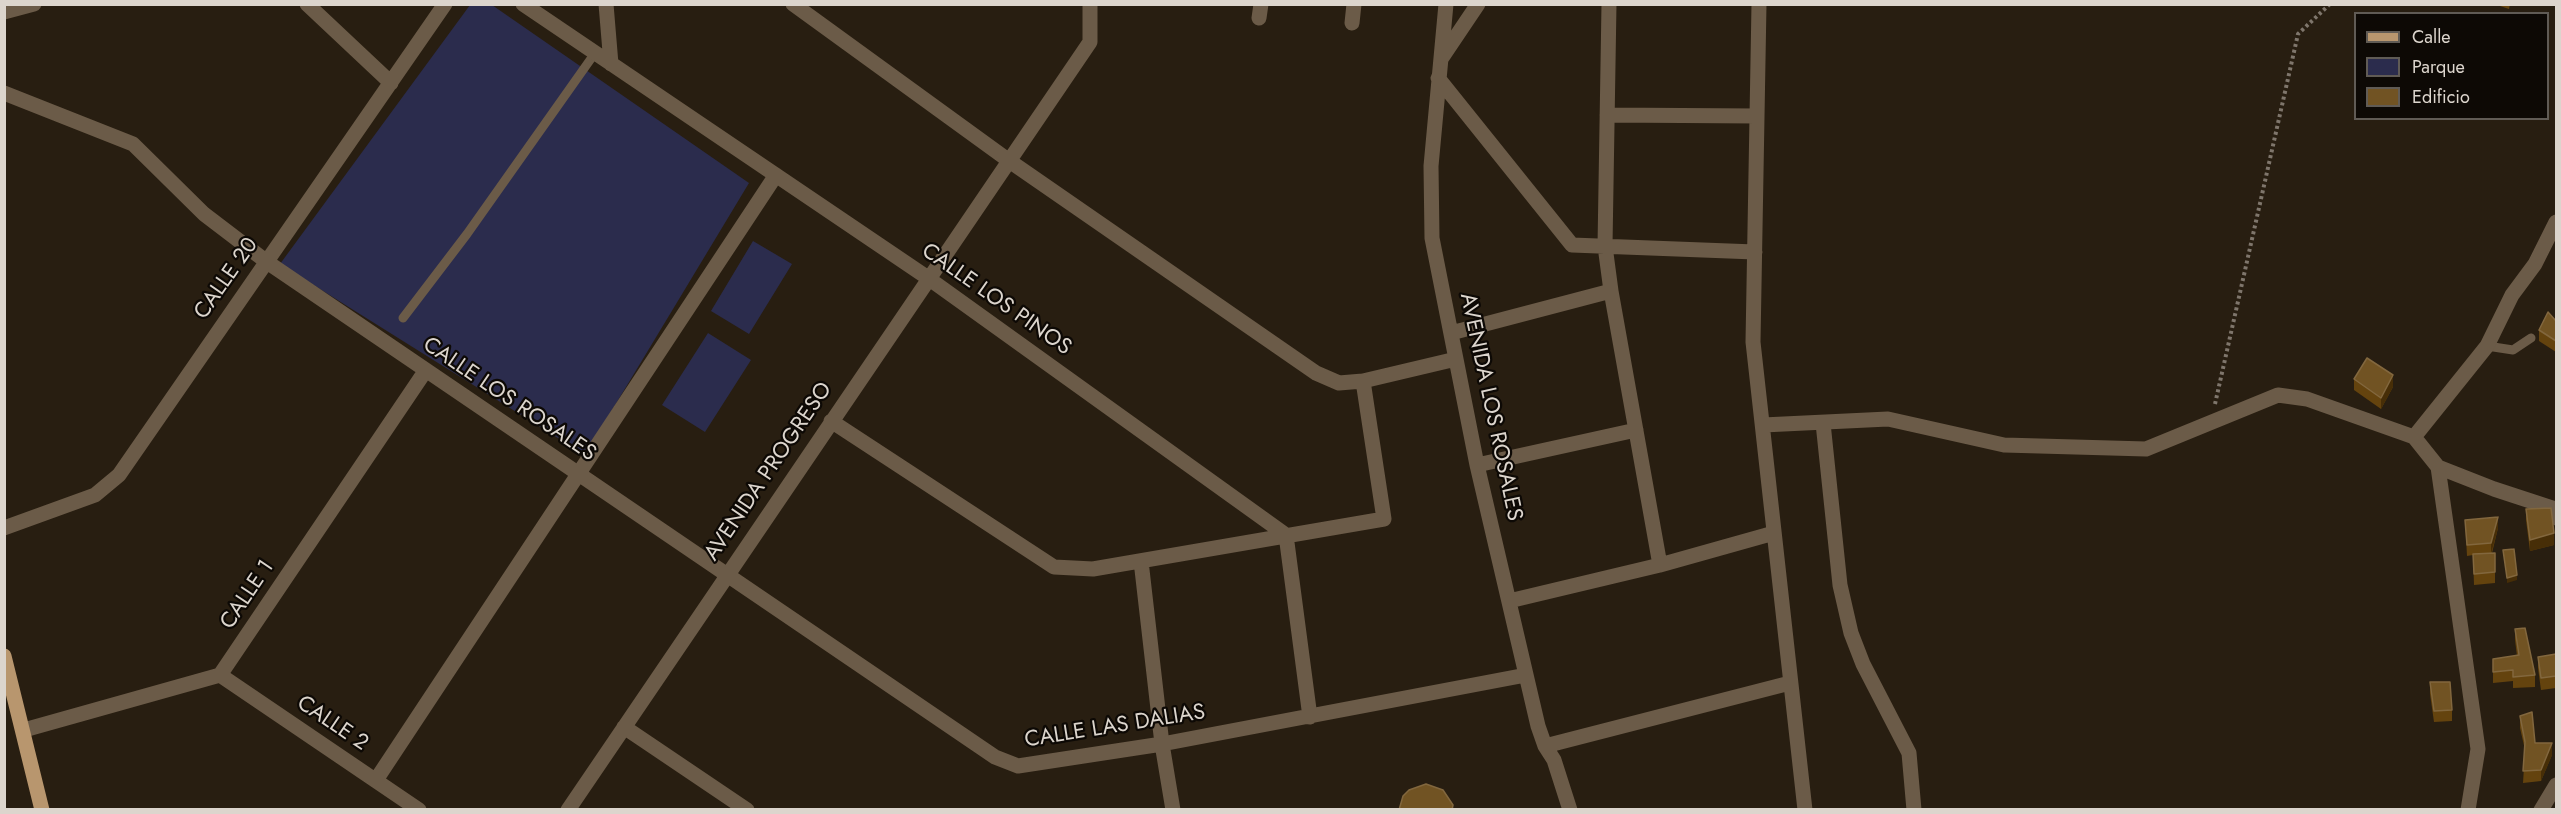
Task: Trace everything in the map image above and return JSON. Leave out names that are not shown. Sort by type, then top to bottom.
[{"type":"main road","points":[[4,656],[42,810]]},
{"type":"street","points":[[4,12],[34,4]]},
{"type":"street","points":[[307,4],[391,83]]},
{"type":"street","name":"CALLE 20","points":[[4,528],[95,495],[119,475],[445,4]]},
{"type":"street","name":"CALLE LOS PINOS","points":[[523,4],[928,278],[1286,535]]},
{"type":"street","points":[[606,4],[611,64]]},
{"type":"street","points":[[793,4],[1008,160],[1316,373],[1339,383],[1363,381],[1456,360]]},
{"type":"street","name":"AVENIDA PROGRESO","points":[[568,810],[1090,42],[1090,4]]},
{"type":"street","points":[[1352,23],[1354,4]]},
{"type":"street","name":"AVENIDA LOS ROSALES","points":[[1446,4],[1431,166],[1432,238],[1477,465],[1526,675],[1545,746],[1554,760],[1570,810]]},
{"type":"street","points":[[1439,61],[1478,4]]},
{"type":"street","points":[[1608,4],[1605,246],[1660,565]]},
{"type":"street","points":[[1758,4],[1753,342],[1805,810]]},
{"type":"street","points":[[1438,78],[1572,244],[1755,252]]},
{"type":"street","name":"CALLE LOS ROSALES","points":[[4,93],[133,144],[204,214],[267,262],[727,575]]},
{"type":"street","points":[[1607,115],[1758,116]]},
{"type":"street","points":[[376,780],[776,175]]},
{"type":"street","points":[[2414,437],[2487,346],[2512,295],[2535,264],[2556,222]]},
{"type":"street","points":[[1451,333],[1611,291]]},
{"type":"street","name":"CALLE 1","points":[[220,675],[426,370]]},
{"type":"street","points":[[831,421],[1054,567],[1093,569],[1384,519],[1363,381]]},
{"type":"street","points":[[1763,425],[1888,419],[2004,444],[2146,449],[2210,425],[2278,395],[2307,399],[2414,437],[2438,467],[2555,509],[2556,518]]},
{"type":"street","points":[[1823,423],[1840,585],[1851,633],[1863,664],[1909,753],[1914,810]]},
{"type":"street","points":[[1477,465],[1636,430]]},
{"type":"street","points":[[2438,467],[2478,749],[2468,810]]},
{"type":"street","points":[[1509,601],[1660,565],[1774,533]]},
{"type":"street","points":[[1286,535],[1310,717]]},
{"type":"street","points":[[1141,561],[1162,744],[1173,810]]},
{"type":"street","name":"CALLE LAS DALIAS","points":[[727,575],[995,757],[1018,765],[1162,744],[1526,675]]},
{"type":"street","points":[[24,730],[220,675]]},
{"type":"street","name":"CALLE 2","points":[[220,675],[415,808]]},
{"type":"street","points":[[1545,746],[1790,683]]},
{"type":"street","points":[[624,727],[747,810]]},
{"type":"street","points":[[2541,810],[2556,785]]},
{"type":"lane","points":[[403,318],[595,53]]},
{"type":"lane","points":[[2487,346],[2513,350],[2531,338]]},
{"type":"path","points":[[2210,425],[2298,34],[2330,4]]},
{"type":"green space","points":[[470,5],[492,5],[749,183],[585,455],[280,264]]},
{"type":"green space","points":[[753,241],[792,264],[749,334],[711,311]]},
{"type":"green space","points":[[708,333],[751,360],[705,432],[662,405]]},
{"type":"building","points":[[2548,312],[2556,321],[2556,341],[2539,330]]},
{"type":"building","points":[[2367,358],[2393,375],[2381,398],[2354,379]]},
{"type":"building","points":[[2551,508],[2554,533],[2530,540],[2526,509]]},
{"type":"building","points":[[2498,517],[2491,543],[2467,545],[2465,520]]},
{"type":"building","points":[[2514,549],[2517,575],[2507,578],[2503,550]]},
{"type":"building","points":[[2495,553],[2495,572],[2474,574],[2473,554]]},
{"type":"building","points":[[2525,628],[2535,675],[2513,677],[2513,670],[2493,672],[2493,659],[2519,655],[2515,629]]},
{"type":"building","points":[[2556,654],[2556,676],[2541,678],[2538,657]]},
{"type":"building","points":[[2430,682],[2450,682],[2452,710],[2434,711]]},
{"type":"building","points":[[2532,712],[2535,743],[2552,743],[2541,770],[2523,771],[2525,742],[2520,716]]},
{"type":"building","points":[[1426,784],[1443,790],[1453,805],[1452,810],[1399,810],[1403,796],[1409,790]]}]
